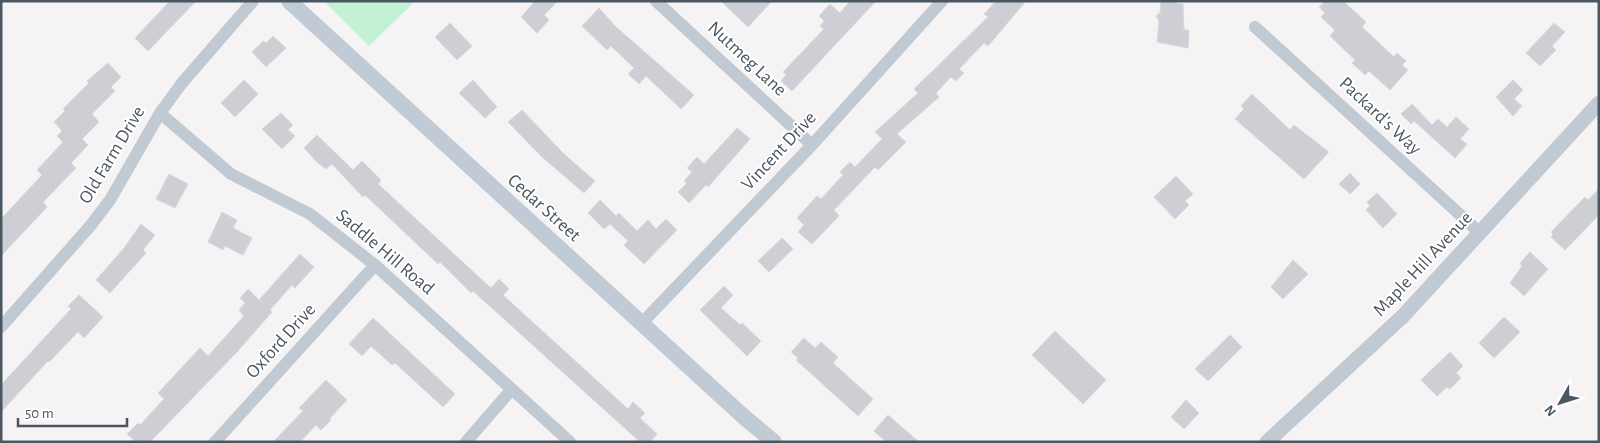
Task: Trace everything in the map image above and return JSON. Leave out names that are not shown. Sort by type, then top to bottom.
[{"type":"main road","name":"Cedar Street","points":[[289,1],[641,324],[774,442]]},
{"type":"street","name":"Old Farm Drive","points":[[1,327],[91,225],[110,200],[160,113],[182,82],[253,1]]},
{"type":"street","name":"Nutmeg Lane","points":[[656,1],[812,144]]},
{"type":"street","name":"Vincent Drive","points":[[641,324],[812,144],[942,1]]},
{"type":"street","name":"Packard's Way","points":[[1255,27],[1480,233]]},
{"type":"street","name":"Maple Hill Avenue","points":[[1267,442],[1403,316],[1599,103]]},
{"type":"street","name":"Saddle Hill Road","points":[[160,113],[231,174],[310,214],[375,265],[570,442]]},
{"type":"street","name":"Oxford Drive","points":[[215,442],[375,265]]},
{"type":"street","points":[[466,442],[512,388]]},
{"type":"green space","points":[[324,1],[415,1],[369,46]]},
{"type":"building","points":[[170,1],[196,1],[148,51],[135,38]]},
{"type":"building","points":[[535,1],[558,1],[544,15],[549,20],[537,33],[521,17]]},
{"type":"building","points":[[721,1],[772,1],[748,27]]},
{"type":"building","points":[[850,1],[876,1],[792,91],[781,81],[786,75],[783,72],[824,29],[820,26],[824,21],[819,16],[830,4],[840,13]]},
{"type":"building","points":[[996,1],[1026,1],[988,46],[984,43],[959,69],[964,73],[956,81],[951,77],[936,93],[939,97],[897,134],[906,142],[878,170],[875,167],[834,210],[839,216],[812,244],[798,232],[804,225],[797,218],[817,196],[821,199],[843,175],[840,172],[850,162],[855,167],[882,139],[875,132],[918,93],[914,89],[988,17],[984,14]]},
{"type":"building","points":[[1161,1],[1183,4],[1184,30],[1189,30],[1188,48],[1157,42],[1159,21],[1156,16],[1160,13]]},
{"type":"building","points":[[1325,1],[1343,1],[1366,22],[1362,27],[1394,57],[1397,53],[1406,61],[1402,65],[1408,70],[1390,90],[1369,71],[1365,75],[1352,63],[1355,60],[1330,36],[1335,30],[1321,17],[1325,13],[1319,7]]},
{"type":"building","points":[[599,8],[615,26],[694,95],[681,109],[646,76],[639,84],[628,74],[634,68],[611,46],[607,50],[582,26]]},
{"type":"building","points":[[450,23],[472,46],[457,60],[435,37]]},
{"type":"building","points":[[1554,23],[1565,32],[1552,46],[1556,50],[1540,66],[1526,53]]},
{"type":"building","points":[[273,36],[286,48],[266,67],[252,52],[263,41],[266,43]]},
{"type":"building","points":[[108,63],[121,77],[111,87],[115,91],[92,114],[99,122],[82,139],[88,145],[71,163],[76,168],[43,202],[47,207],[1,256],[1,219],[42,175],[37,170],[63,142],[57,136],[62,131],[54,122],[65,111],[63,109],[89,83],[87,81]]},
{"type":"building","points":[[244,80],[258,94],[235,117],[221,103]]},
{"type":"building","points":[[473,80],[497,107],[485,118],[459,93]]},
{"type":"building","points":[[1513,80],[1523,90],[1514,99],[1522,106],[1513,116],[1496,97]]},
{"type":"building","points":[[1252,94],[1290,130],[1294,125],[1329,152],[1304,179],[1235,119],[1244,109],[1241,106]]},
{"type":"building","points":[[1412,104],[1432,125],[1438,119],[1447,127],[1456,117],[1469,129],[1460,139],[1467,144],[1455,158],[1414,121],[1411,124],[1401,114]]},
{"type":"building","points":[[522,110],[564,154],[595,181],[584,193],[541,156],[508,122]]},
{"type":"building","points":[[281,113],[293,125],[288,130],[295,136],[282,149],[262,129]]},
{"type":"building","points":[[737,128],[750,139],[708,187],[706,185],[689,203],[678,192],[687,183],[684,181],[692,172],[687,168],[697,157],[704,164]]},
{"type":"building","points":[[317,135],[353,170],[362,161],[381,180],[378,184],[491,288],[499,279],[509,289],[503,295],[628,409],[633,402],[645,413],[640,418],[657,434],[650,442],[640,442],[473,291],[471,293],[440,262],[438,264],[365,195],[363,197],[332,164],[326,169],[318,163],[304,148]]},
{"type":"building","points":[[1350,173],[1360,184],[1350,194],[1339,184]]},
{"type":"building","points":[[169,174],[188,184],[175,208],[156,199]]},
{"type":"building","points":[[1176,176],[1193,194],[1185,201],[1189,205],[1175,219],[1154,197]]},
{"type":"building","points":[[1599,189],[1599,215],[1565,250],[1551,237],[1553,234],[1551,232],[1585,197],[1588,200]]},
{"type":"building","points":[[1377,193],[1397,214],[1383,228],[1366,210],[1370,206],[1367,202]]},
{"type":"building","points":[[600,200],[616,216],[619,213],[637,231],[648,220],[656,229],[666,219],[677,230],[644,264],[624,245],[628,241],[610,224],[604,229],[588,213]]},
{"type":"building","points":[[222,212],[237,220],[233,228],[252,238],[243,255],[225,246],[223,250],[208,242]]},
{"type":"building","points":[[141,224],[155,235],[143,250],[146,253],[110,293],[96,280],[124,248]]},
{"type":"building","points":[[782,238],[793,249],[769,272],[758,261]]},
{"type":"building","points":[[1530,252],[1548,269],[1524,296],[1510,283],[1522,266],[1520,263]]},
{"type":"building","points":[[300,254],[314,267],[295,288],[292,285],[270,310],[272,312],[237,352],[150,442],[136,442],[127,434],[138,423],[140,425],[164,399],[158,393],[200,348],[208,356],[244,316],[239,310],[245,303],[240,298],[248,289],[259,300]]},
{"type":"building","points":[[1293,260],[1308,274],[1283,299],[1271,287]]},
{"type":"building","points":[[724,286],[733,295],[721,308],[740,325],[742,323],[761,341],[747,356],[700,310]]},
{"type":"building","points":[[79,295],[103,317],[84,338],[78,332],[48,361],[1,412],[1,385],[71,309],[68,306]]},
{"type":"building","points":[[1504,317],[1520,332],[1494,358],[1479,343]]},
{"type":"building","points":[[373,318],[455,394],[443,407],[395,363],[392,365],[371,346],[362,356],[349,344]]},
{"type":"building","points":[[1055,331],[1106,380],[1083,404],[1032,355]]},
{"type":"building","points":[[1230,335],[1242,347],[1208,381],[1195,369]]},
{"type":"building","points":[[804,338],[815,348],[821,342],[838,357],[833,363],[873,399],[858,416],[796,360],[798,358],[791,352]]},
{"type":"building","points":[[1450,352],[1463,366],[1456,373],[1461,378],[1450,389],[1447,387],[1437,396],[1421,380]]},
{"type":"building","points":[[326,380],[347,400],[330,418],[331,420],[321,430],[316,425],[300,442],[273,442],[303,411],[299,408]]},
{"type":"building","points":[[1186,400],[1199,413],[1184,429],[1171,417]]},
{"type":"building","points":[[888,415],[919,442],[886,442],[874,431]]}]
